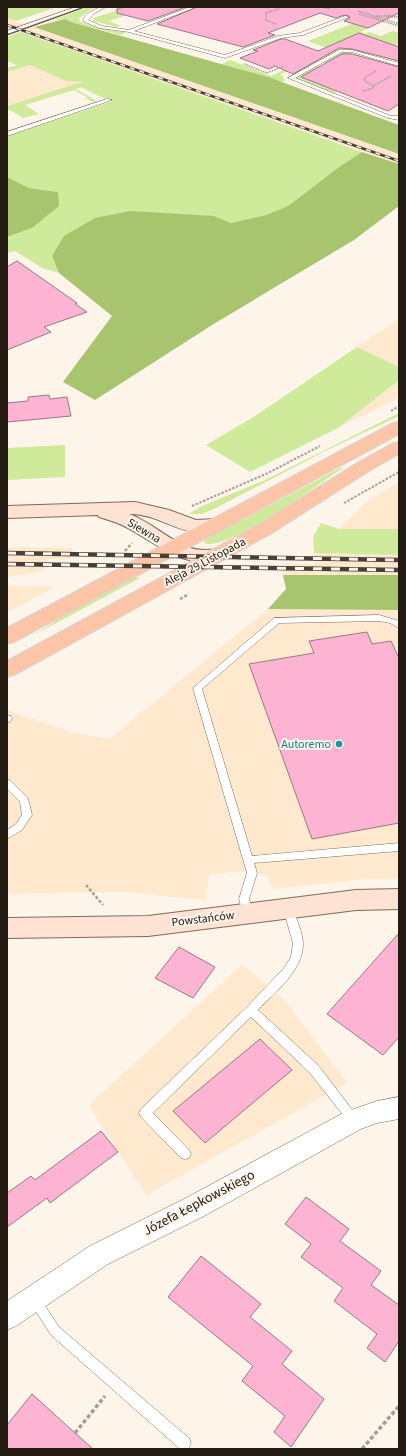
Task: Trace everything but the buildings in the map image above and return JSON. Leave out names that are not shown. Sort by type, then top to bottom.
[{"type":"main road","points":[[216,525],[399,427]]},
{"type":"main road","name":"Aleja 29 Listopada","points":[[7,670],[265,529],[356,470],[399,447]]},
{"type":"main road","points":[[7,637],[173,548],[184,526]]},
{"type":"street","name":"Siewna","points":[[7,512],[135,508],[157,512],[184,526],[199,527],[216,525]]},
{"type":"street","name":"Siewna","points":[[90,510],[129,521],[183,553],[196,556],[218,555]]},
{"type":"street","points":[[178,577],[190,567],[196,556],[198,544],[184,526]]},
{"type":"street","name":"Powstańców","points":[[7,928],[148,926],[356,900],[399,899]]},
{"type":"street","name":"Józefa Łepkowskiego","points":[[7,1317],[99,1255],[195,1207],[354,1120],[378,1112],[399,1108]]},
{"type":"lane","points":[[7,33],[80,7]]},
{"type":"lane","points":[[104,7],[93,12],[86,18],[86,20],[91,24],[129,31],[225,57],[280,37],[301,34],[347,17]]},
{"type":"lane","points":[[129,31],[194,7]]},
{"type":"lane","points":[[399,65],[352,51],[341,51],[291,78],[390,117],[399,118]]},
{"type":"lane","points":[[7,134],[109,100]]},
{"type":"lane","points":[[248,913],[244,899],[252,873],[197,688],[277,620],[379,618],[399,625]]},
{"type":"lane","points":[[7,783],[25,801],[27,815],[19,827],[7,835]]},
{"type":"lane","points":[[248,860],[399,847]]},
{"type":"lane","points":[[185,1154],[145,1113],[251,1010],[288,971],[296,958],[298,943],[288,908]]},
{"type":"lane","points":[[251,1010],[314,1069],[354,1120]]},
{"type":"lane","points":[[34,1299],[54,1331],[184,1443]]},
{"type":"path","points":[[278,7],[278,9],[266,13],[266,20],[301,34]]},
{"type":"path","points":[[321,7],[335,10]]},
{"type":"path","points":[[398,23],[359,11],[399,26]]},
{"type":"path","points":[[374,16],[395,15],[398,23]]},
{"type":"path","points":[[388,16],[389,18],[395,18]]},
{"type":"path","points":[[373,86],[365,81],[364,78],[390,63]]},
{"type":"path","points":[[337,97],[349,91],[368,90],[392,75]]},
{"type":"path","points":[[385,413],[399,406]]},
{"type":"path","points":[[184,526],[182,510],[268,473],[324,445]]},
{"type":"path","points":[[86,885],[107,910]]},
{"type":"path","points":[[75,1433],[116,1384]]},
{"type":"path","points":[[362,1449],[399,1406]]},
{"type":"shaded area","points":[[72,7],[88,7],[33,27],[399,154],[399,164],[19,32],[7,36],[7,30],[10,29],[7,27],[7,18],[24,24]]},
{"type":"shaded area","points":[[30,65],[66,81],[84,82],[7,106],[7,72]]},
{"type":"shaded area","points":[[399,319],[399,367],[357,347]]},
{"type":"shaded area","points":[[399,380],[399,398],[338,428],[362,409]]},
{"type":"shaded area","points":[[399,482],[399,529],[339,529],[369,500]]},
{"type":"shaded area","points":[[7,547],[73,548],[70,559],[47,559],[44,571],[7,577]]},
{"type":"shaded area","points":[[314,553],[399,555],[399,575],[283,575],[283,564],[315,564]]},
{"type":"shaded area","points":[[7,585],[55,587],[7,612]]},
{"type":"shaded area","points":[[268,609],[399,610],[399,879],[366,879],[273,889],[266,875],[239,871],[209,875],[205,900],[123,892],[7,894],[7,710],[74,733],[109,739]]},
{"type":"shaded area","points":[[242,965],[283,998],[347,1083],[146,1195],[89,1105]]},
{"type":"green space","points":[[7,7],[57,7],[16,21],[7,18]]},
{"type":"green space","points":[[88,7],[95,7],[79,18],[80,22],[113,31],[126,32],[121,35],[71,22],[65,19],[51,21]]},
{"type":"green space","points":[[127,7],[130,14],[109,21],[121,26],[116,27],[94,21],[94,18]]},
{"type":"green space","points":[[65,19],[71,22],[268,77],[399,125],[399,154],[34,27]]},
{"type":"green space","points":[[359,21],[354,23],[369,28],[361,32],[366,34],[369,32],[381,36],[393,31],[399,33],[399,43],[384,51],[399,56],[399,61],[339,46],[335,49],[338,50],[311,63],[306,61],[280,75],[285,77],[282,78],[286,80],[281,82],[222,64],[230,60],[271,76],[329,49],[308,41]]},
{"type":"green space","points":[[20,32],[362,152],[339,167],[288,206],[266,215],[231,223],[214,216],[52,256],[59,273],[42,268],[15,251],[7,253],[7,237],[32,228],[58,206],[58,192],[29,188],[7,177],[7,136],[113,101],[103,98],[81,87],[76,89],[97,101],[93,102],[74,90],[25,105],[39,114],[23,118],[10,110],[7,111],[7,106],[82,82],[66,81],[30,65],[7,72],[7,68],[17,65],[7,61],[7,37]]},
{"type":"green space","points":[[342,52],[348,52],[384,64],[334,93],[296,78],[318,65],[327,68],[307,79],[329,88],[376,63],[332,65],[323,62]]},
{"type":"green space","points":[[362,152],[399,164],[399,206],[354,240],[212,325],[95,400],[63,382],[112,316],[59,273],[52,256],[64,236],[95,218],[130,211],[214,216],[231,223],[266,215],[288,206],[339,167]]},
{"type":"green space","points":[[7,177],[29,188],[58,192],[59,206],[32,228],[7,237]]},
{"type":"green space","points":[[357,347],[399,367],[399,380],[338,428],[250,472],[206,445],[255,416]]},
{"type":"green space","points":[[399,413],[399,416],[325,451],[216,508],[202,514],[188,514],[202,506],[265,480]]},
{"type":"green space","points":[[65,445],[65,477],[7,480],[7,448]]},
{"type":"green space","points":[[342,467],[343,468],[295,501],[252,527],[216,543],[204,543],[209,537]]},
{"type":"green space","points":[[321,523],[339,529],[399,529],[399,555],[314,553],[313,537]]},
{"type":"green space","points":[[283,575],[399,575],[399,610],[268,609],[286,589]]},
{"type":"green space","points":[[135,577],[140,578],[34,635],[60,618]]},
{"type":"tram line","points":[[7,35],[85,7]]},
{"type":"railway","points":[[7,25],[399,161]]},
{"type":"railway","points":[[7,553],[399,560]]},
{"type":"railway","points":[[7,564],[399,570]]},
{"type":"place","name":"Autoremo","points":[[339,744]]}]
